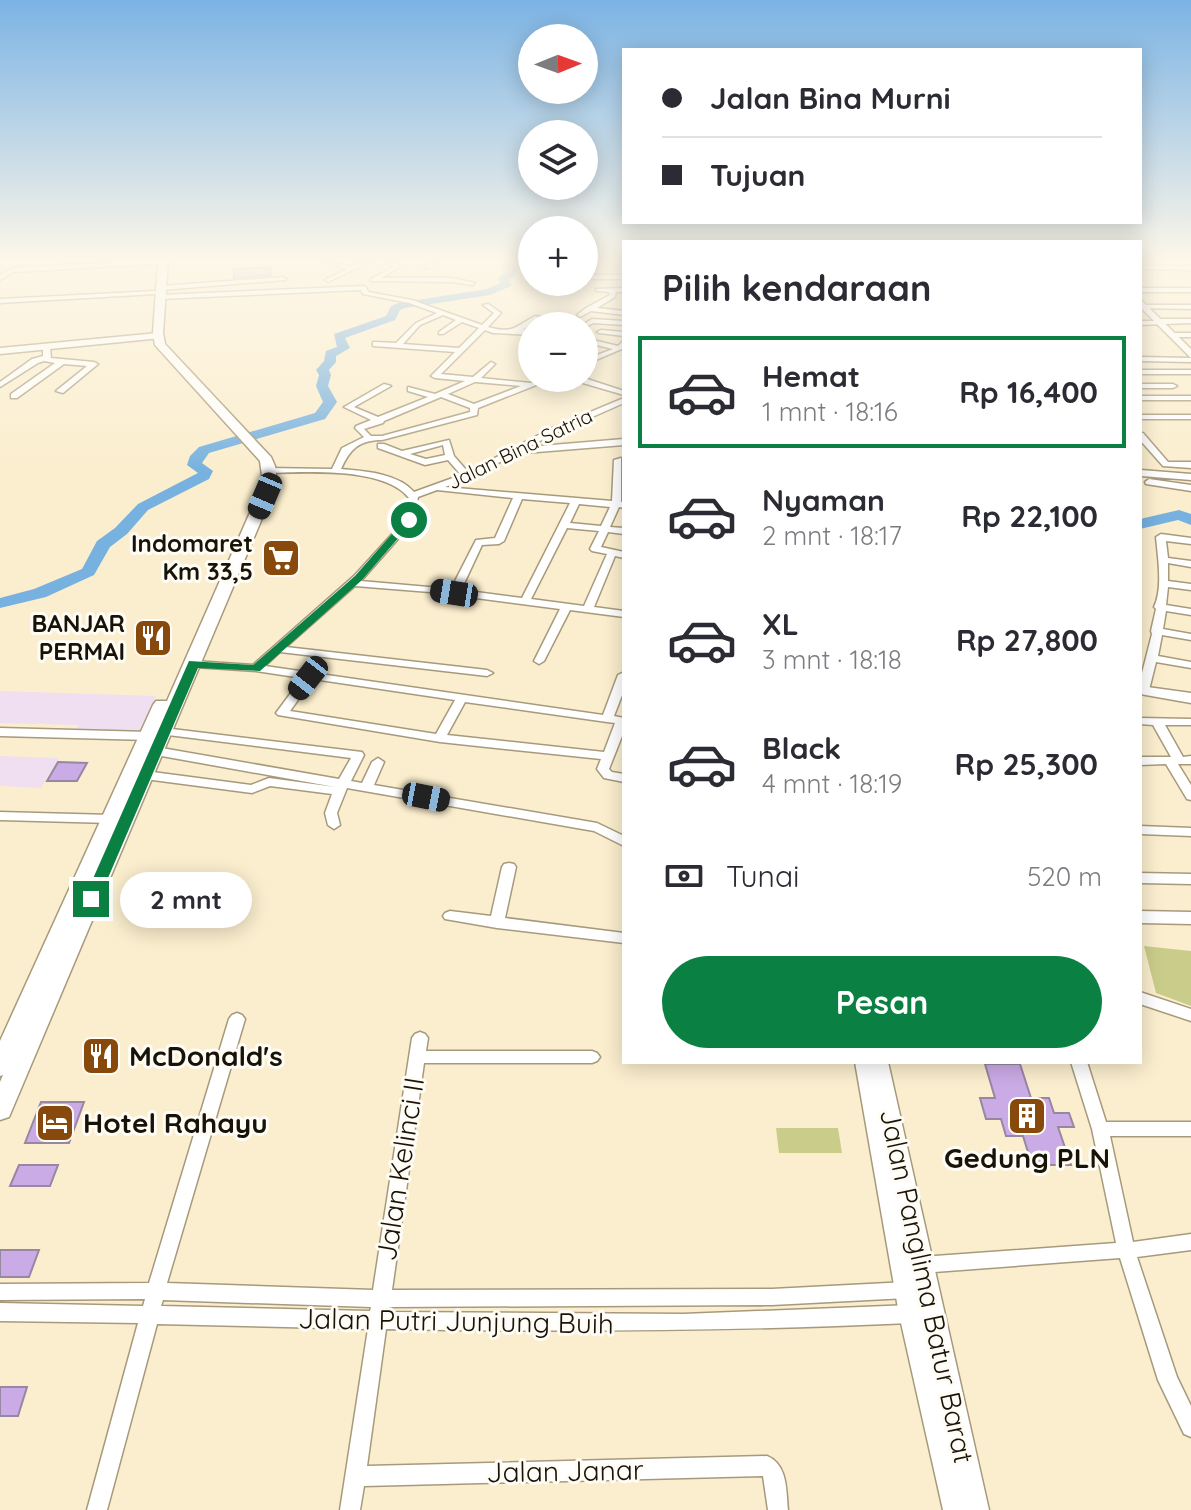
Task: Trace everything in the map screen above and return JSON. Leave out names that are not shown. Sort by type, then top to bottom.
[{"type":"highway","points":[[153,331],[155,350],[243,442],[266,460],[270,470],[265,496],[236,550]]},
{"type":"highway","points":[[0,1110],[31,1016],[145,775],[156,740],[236,550],[259,483],[259,472],[243,442]]},
{"type":"highway","points":[[73,922],[111,819],[194,664],[218,594]]},
{"type":"highway","points":[[0,1067],[31,1016]]},
{"type":"main road","points":[[1168,331],[1190,354]]},
{"type":"main road","points":[[0,350],[153,335]]},
{"type":"main road","points":[[0,350],[46,352],[87,342]]},
{"type":"main road","points":[[1142,690],[1191,698]]},
{"type":"main road","points":[[1142,917],[1191,918]]},
{"type":"main road","name":"Jalan Panglima Batur Barat","points":[[865,1064],[911,1314],[957,1510]]},
{"type":"main road","name":"Jalan Panglima Batur Barat","points":[[878,1064],[975,1510]]},
{"type":"street","points":[[397,346],[412,331]]},
{"type":"street","points":[[480,331],[435,376],[518,384]]},
{"type":"street","points":[[512,331],[516,332]]},
{"type":"street","points":[[601,332],[622,334]]},
{"type":"street","points":[[1172,335],[1191,335]]},
{"type":"street","points":[[598,343],[622,347]]},
{"type":"street","points":[[376,344],[460,350]]},
{"type":"street","points":[[598,357],[622,347]]},
{"type":"street","points":[[0,385],[46,352],[63,361],[94,364],[60,391]]},
{"type":"street","points":[[1142,359],[1190,354]]},
{"type":"street","points":[[14,396],[63,361]]},
{"type":"street","points":[[369,438],[359,429],[474,380],[491,364]]},
{"type":"street","points":[[1142,372],[1191,372]]},
{"type":"street","points":[[598,385],[622,392]]},
{"type":"street","points":[[380,421],[348,407],[387,386]]},
{"type":"street","points":[[1142,386],[1173,386]]},
{"type":"street","points":[[411,389],[474,407],[518,391]]},
{"type":"street","points":[[1142,398],[1191,398]]},
{"type":"street","points":[[1178,398],[1191,416]]},
{"type":"street","name":"Jalan Bina Satria","points":[[414,495],[467,476],[622,401]]},
{"type":"street","points":[[335,472],[345,450],[369,438],[382,438],[474,413],[474,407]]},
{"type":"street","points":[[1144,417],[1191,416]]},
{"type":"street","points":[[1142,437],[1174,476]]},
{"type":"street","points":[[402,453],[443,442],[448,444],[450,457],[467,476]]},
{"type":"street","points":[[518,450],[622,442]]},
{"type":"street","points":[[381,446],[425,462],[450,457]]},
{"type":"street","points":[[1142,451],[1153,450]]},
{"type":"street","points":[[618,460],[620,504],[604,529],[596,551],[622,555]]},
{"type":"street","points":[[1166,464],[1191,465]]},
{"type":"street","points":[[256,668],[352,583],[408,522],[414,495],[398,482],[335,472],[270,470]]},
{"type":"street","points":[[1142,473],[1191,477]]},
{"type":"street","points":[[1149,482],[1191,488]]},
{"type":"street","points":[[438,488],[620,504]]},
{"type":"street","points":[[454,593],[479,542],[499,541],[519,495]]},
{"type":"street","points":[[525,601],[576,501]]},
{"type":"street","points":[[565,525],[622,531]]},
{"type":"street","points":[[1142,690],[1153,658],[1164,560],[1162,536],[1191,541]]},
{"type":"street","points":[[588,608],[612,553]]},
{"type":"street","points":[[1164,560],[1191,564]]},
{"type":"street","points":[[352,583],[622,614]]},
{"type":"street","points":[[1162,583],[1191,587]]},
{"type":"street","points":[[539,661],[567,606]]},
{"type":"street","points":[[1159,607],[1191,612]]},
{"type":"street","points":[[1156,631],[1191,637]]},
{"type":"street","points":[[278,649],[487,673]]},
{"type":"street","points":[[1153,658],[1191,665]]},
{"type":"street","points":[[194,664],[256,668],[308,678],[622,721]]},
{"type":"street","points":[[308,678],[282,713],[440,738],[606,756]]},
{"type":"street","points":[[607,719],[622,680]]},
{"type":"street","points":[[440,738],[461,699]]},
{"type":"street","points":[[1142,721],[1191,722]]},
{"type":"street","points":[[622,723],[606,756],[605,774],[622,778]]},
{"type":"street","points":[[1158,723],[1180,760],[1191,796]]},
{"type":"street","points":[[0,732],[358,755],[331,813],[334,825]]},
{"type":"street","points":[[156,740],[342,786]]},
{"type":"street","points":[[1142,761],[1180,760]]},
{"type":"street","points":[[367,786],[378,762]]},
{"type":"street","points":[[145,775],[252,789],[269,782],[367,786],[597,827],[622,841]]},
{"type":"street","points":[[0,816],[111,819]]},
{"type":"street","points":[[1142,829],[1191,832]]},
{"type":"street","points":[[497,923],[509,867]]},
{"type":"street","points":[[1142,878],[1191,879]]},
{"type":"street","points":[[450,916],[622,938]]},
{"type":"street","points":[[1142,999],[1191,1015]]},
{"type":"street","points":[[97,1510],[156,1291],[237,1019]]},
{"type":"street","name":"Jalan Kelinci II","points":[[350,1510],[420,1038]]},
{"type":"street","points":[[418,1057],[592,1057]]},
{"type":"street","points":[[1080,1064],[1100,1129],[1126,1250],[1168,1380],[1191,1427]]},
{"type":"street","points":[[1100,1129],[1191,1129]]},
{"type":"street","points":[[921,1265],[1126,1250],[1191,1242]]},
{"type":"street","name":"Jalan Putri Junjung Buih","points":[[0,1292],[156,1291],[381,1299],[772,1297],[907,1290]]},
{"type":"street","points":[[772,1297],[776,1323]]},
{"type":"street","name":"Jalan Putri Junjung Buih","points":[[0,1312],[379,1323],[776,1323],[911,1314]]},
{"type":"street","name":"Jalan Janar","points":[[355,1476],[767,1466],[773,1471],[778,1510]]},
{"type":"shaded area","points":[[0,691],[156,696],[138,738],[73,736],[78,725],[0,723]]},
{"type":"shaded area","points":[[0,756],[59,758],[41,788],[0,786]]},
{"type":"green space","points":[[1144,946],[1191,951],[1191,1006],[1156,993]]},
{"type":"green space","points":[[776,1128],[838,1128],[842,1153],[779,1153]]},
{"type":"building","points":[[58,762],[87,763],[77,781],[47,781]]},
{"type":"building","name":"Gedung PLN","points":[[985,1064],[1020,1064],[1031,1098],[1049,1098],[1054,1113],[1069,1113],[1074,1127],[1058,1127],[1071,1165],[1032,1165],[1023,1136],[1006,1136],[1001,1119],[986,1119],[980,1098],[995,1098]]},
{"type":"building","name":"Hotel Rahayu","points":[[41,1102],[84,1102],[69,1143],[25,1143]]},
{"type":"building","points":[[19,1165],[58,1165],[50,1186],[10,1186]]},
{"type":"building","points":[[0,1250],[39,1250],[29,1277],[0,1277]]},
{"type":"building","points":[[0,1387],[27,1387],[18,1416],[0,1416]]},
{"type":"waterway","points":[[0,603],[40,593],[88,572],[103,544],[121,531],[143,507],[204,476],[206,471],[194,465],[197,456],[204,450],[320,416],[330,402],[322,386],[325,375],[322,370],[330,362],[330,354],[344,348],[338,337],[350,331]]},
{"type":"waterway","points":[[1142,524],[1179,515],[1191,520]]},
{"type":"place","name":"Indomaret Km 33,5","points":[[281,558]]},
{"type":"place","name":"BANJAR PERMAI","points":[[153,638]]},
{"type":"place","name":"McDonald's","points":[[101,1056]]},
{"type":"place","name":"Gedung PLN","points":[[1027,1116]]},
{"type":"place","name":"Hotel Rahayu","points":[[55,1123]]},
{"type":"route","points":[[91,899],[194,664],[256,668],[358,578],[409,520]]}]
